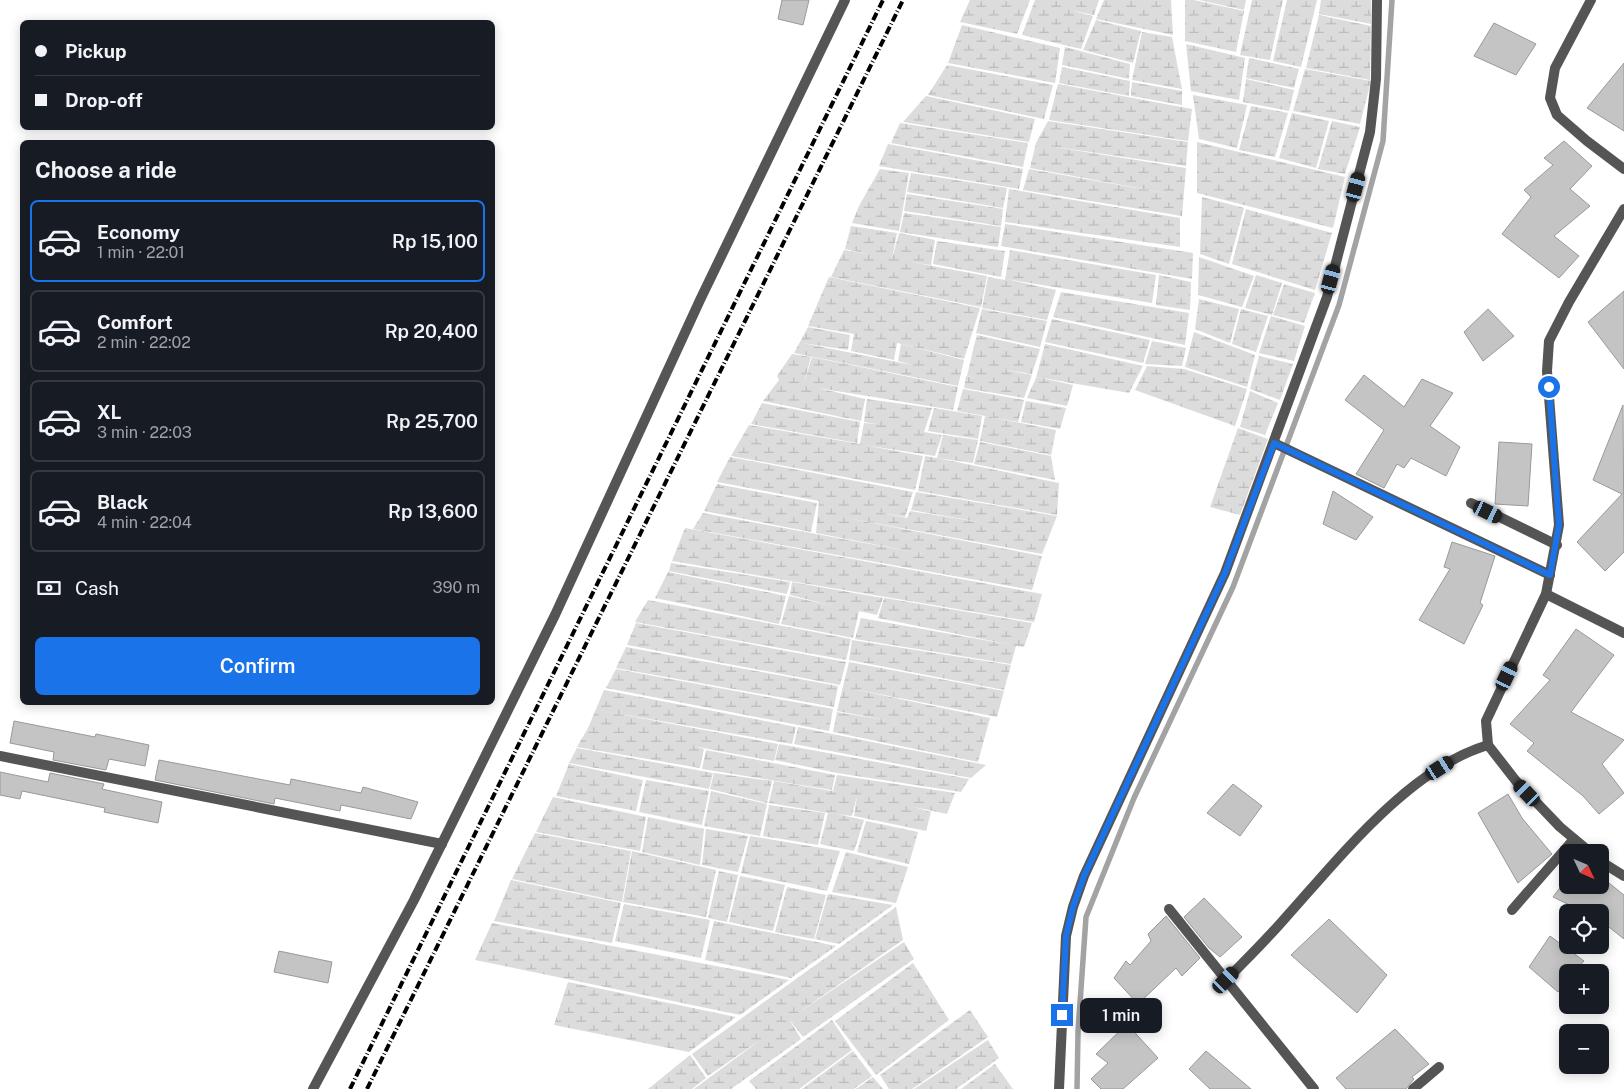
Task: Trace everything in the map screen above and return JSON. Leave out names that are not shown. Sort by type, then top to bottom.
[{"type":"street","points":[[313,1089],[414,900],[555,615],[700,300],[845,0]]},
{"type":"street","points":[[1059,1089],[1066,936],[1073,907],[1084,876],[1225,573],[1275,444],[1326,297],[1370,132],[1376,79],[1377,0]]},
{"type":"street","points":[[1591,0],[1556,68],[1550,98],[1557,114],[1587,141],[1624,168]]},
{"type":"street","points":[[1580,844],[1516,781],[1488,744],[1486,721],[1546,594],[1557,546],[1559,525],[1547,371],[1550,341],[1569,302],[1624,208]]},
{"type":"street","points":[[1275,444],[1550,575]]},
{"type":"street","points":[[1471,503],[1557,546]]},
{"type":"street","points":[[1546,594],[1624,633]]},
{"type":"street","points":[[1226,980],[1285,919],[1343,853],[1391,806],[1427,776],[1465,751],[1488,744]]},
{"type":"street","points":[[0,756],[442,844]]},
{"type":"street","points":[[1512,910],[1574,839]]},
{"type":"street","points":[[1609,867],[1624,876]]},
{"type":"street","points":[[1169,909],[1314,1089]]},
{"type":"street","points":[[1413,1089],[1439,1068]]},
{"type":"green space","points":[[970,0],[1030,0],[1017,34],[960,22]]},
{"type":"green space","points":[[1035,0],[1099,0],[1094,15],[1069,10],[1093,16],[1081,49],[1022,35]]},
{"type":"green space","points":[[1104,0],[1171,0],[1173,35],[1096,19]]},
{"type":"green space","points":[[1185,0],[1194,0],[1244,11],[1236,52],[1185,41]]},
{"type":"green space","points":[[1199,0],[1246,0],[1244,10]]},
{"type":"green space","points":[[1252,0],[1283,0],[1270,60],[1240,55]]},
{"type":"green space","points":[[1287,0],[1317,0],[1301,67],[1273,61]]},
{"type":"green space","points":[[1321,0],[1371,0],[1371,24],[1319,14]]},
{"type":"green space","points":[[1319,15],[1371,26],[1370,80],[1306,68]]},
{"type":"green space","points":[[1096,20],[1141,31],[1133,63],[1083,50]]},
{"type":"green space","points":[[962,25],[1060,48],[1055,83],[948,63]]},
{"type":"green space","points":[[1142,32],[1172,37],[1182,89],[1132,80]]},
{"type":"green space","points":[[1186,44],[1245,58],[1239,100],[1191,91]]},
{"type":"green space","points":[[1065,47],[1130,64],[1129,79],[1062,65]]},
{"type":"green space","points":[[1249,58],[1299,69],[1294,88],[1246,78]]},
{"type":"green space","points":[[947,65],[1053,85],[1044,119],[928,95]]},
{"type":"green space","points":[[1062,67],[1130,81],[1129,96],[1059,83]]},
{"type":"green space","points":[[1305,69],[1371,81],[1360,124],[1293,111]]},
{"type":"green space","points":[[1246,79],[1294,90],[1289,111],[1243,102]]},
{"type":"green space","points":[[1132,82],[1182,91],[1182,105],[1131,96]]},
{"type":"green space","points":[[1058,84],[1192,109],[1188,141],[1049,120]]},
{"type":"green space","points":[[1193,95],[1247,105],[1237,148],[1199,139]]},
{"type":"green space","points":[[926,96],[1035,119],[1029,142],[903,122]]},
{"type":"green space","points":[[1251,106],[1288,113],[1275,157],[1239,150]]},
{"type":"green space","points":[[1292,113],[1329,121],[1316,168],[1279,158]]},
{"type":"green space","points":[[1048,121],[1188,142],[1186,166],[1042,145],[1186,168],[1182,216],[1023,190],[1029,169],[1176,195],[1030,168],[1036,143]]},
{"type":"green space","points":[[1332,121],[1360,127],[1345,174],[1318,169]]},
{"type":"green space","points":[[900,123],[1028,143],[1023,167],[891,143]]},
{"type":"green space","points":[[1197,142],[1345,177],[1333,228],[1197,193]]},
{"type":"green space","points":[[888,144],[1023,169],[1019,189],[879,166]]},
{"type":"green space","points":[[880,169],[909,173],[899,231],[852,223],[860,204]]},
{"type":"green space","points":[[911,173],[1007,188],[1003,208],[907,192]]},
{"type":"green space","points":[[1009,189],[1180,218],[1180,247],[1005,222]]},
{"type":"green space","points":[[907,194],[1003,209],[1001,226],[904,211]]},
{"type":"green space","points":[[1202,197],[1244,208],[1229,264],[1200,254]]},
{"type":"green space","points":[[1246,209],[1332,233],[1315,290],[1232,264]]},
{"type":"green space","points":[[904,213],[1001,227],[998,247],[900,232]]},
{"type":"green space","points":[[1005,224],[1193,253],[1192,279],[1001,246]]},
{"type":"green space","points":[[851,226],[897,233],[892,259],[899,233],[935,240],[931,265],[911,262],[987,276],[981,307],[831,277],[844,250],[868,254],[845,249]]},
{"type":"green space","points":[[937,241],[1005,251],[1001,277],[933,264]]},
{"type":"green space","points":[[1010,250],[1156,275],[1152,303],[1006,279],[1056,290],[1047,320],[982,308],[988,277],[1005,280]]},
{"type":"green space","points":[[1199,257],[1254,276],[1242,307],[1198,295]]},
{"type":"green space","points":[[1159,275],[1191,282],[1190,310],[1156,305]]},
{"type":"green space","points":[[1256,275],[1282,283],[1272,315],[1245,308]]},
{"type":"green space","points":[[829,277],[980,308],[964,359],[889,341],[897,343],[894,360],[851,351],[854,334],[808,326]]},
{"type":"green space","points":[[1284,284],[1315,293],[1304,323],[1273,315]]},
{"type":"green space","points":[[1061,292],[1189,313],[1185,345],[1053,317]]},
{"type":"green space","points":[[1199,299],[1239,309],[1230,343],[1195,329]]},
{"type":"green space","points":[[982,309],[1047,321],[1040,347],[976,333]]},
{"type":"green space","points":[[1241,309],[1268,316],[1256,352],[1232,344]]},
{"type":"green space","points":[[1271,316],[1305,326],[1294,361],[1259,353]]},
{"type":"green space","points":[[1052,319],[1150,340],[1143,363],[1045,342]]},
{"type":"green space","points":[[808,327],[850,335],[848,350],[802,343],[912,365],[898,361],[901,344],[964,360],[958,386],[794,353]]},
{"type":"green space","points":[[1194,332],[1255,355],[1247,387],[1185,367]]},
{"type":"green space","points":[[977,335],[1040,349],[1032,374],[1001,369],[1032,375],[1024,398],[964,388],[966,376],[974,378],[967,376]]},
{"type":"green space","points":[[1152,341],[1186,348],[1182,366],[1145,364]]},
{"type":"green space","points":[[1045,344],[1143,366],[1129,393],[1037,377],[1073,385],[1067,406],[1027,398],[1036,378]]},
{"type":"green space","points":[[792,354],[811,357],[803,386],[812,357],[958,387],[953,410],[818,388],[865,399],[861,421],[763,401],[779,380],[777,376]]},
{"type":"green space","points":[[1259,356],[1293,364],[1280,400],[1250,389]]},
{"type":"green space","points":[[1147,366],[1184,369],[1247,389],[1235,426],[1135,390]]},
{"type":"green space","points":[[963,389],[1024,400],[1018,422],[957,411]]},
{"type":"green space","points":[[1250,391],[1278,403],[1265,435],[1240,427]]},
{"type":"green space","points":[[867,399],[932,408],[924,432],[942,435],[935,456],[864,445],[923,456],[915,490],[731,456],[749,425],[860,444],[864,423],[878,424],[864,422]]},
{"type":"green space","points":[[1026,401],[1066,408],[1060,429],[1021,422]]},
{"type":"green space","points":[[762,403],[860,422],[857,443],[751,424]]},
{"type":"green space","points":[[934,408],[982,416],[978,439],[928,431]]},
{"type":"green space","points":[[985,416],[1056,430],[1051,455],[980,441]]},
{"type":"green space","points":[[1238,428],[1268,439],[1240,515],[1210,507]]},
{"type":"green space","points":[[943,435],[978,440],[973,463],[937,458]]},
{"type":"green space","points":[[980,442],[1051,456],[1055,480],[974,464]]},
{"type":"green space","points":[[925,456],[1059,483],[1057,515],[918,491]]},
{"type":"green space","points":[[730,457],[913,492],[905,517],[868,510],[907,518],[910,511],[985,523],[911,510],[916,492],[1057,516],[1042,554],[836,516],[1042,556],[1032,590],[693,529],[703,513],[924,554],[816,533],[819,501],[717,482]]},
{"type":"green space","points":[[717,484],[817,503],[811,532],[704,511]]},
{"type":"green space","points":[[685,528],[1042,594],[1034,622],[672,561]]},
{"type":"green space","points":[[671,563],[790,582],[787,594],[669,571]]},
{"type":"green space","points":[[668,572],[786,596],[779,624],[655,598]]},
{"type":"green space","points":[[792,582],[883,598],[877,615],[859,611],[853,638],[781,624],[789,596],[833,606],[790,595]]},
{"type":"green space","points":[[884,598],[1032,623],[1024,647],[1016,646],[1011,664],[855,639],[861,618],[1012,645],[878,618]]},
{"type":"green space","points":[[648,600],[851,639],[846,660],[635,622]]},
{"type":"green space","points":[[636,623],[846,662],[840,685],[627,645]]},
{"type":"green space","points":[[852,640],[1011,665],[1004,690],[849,660]]},
{"type":"green space","points":[[626,647],[838,686],[834,707],[616,668]]},
{"type":"green space","points":[[849,662],[1004,691],[997,717],[848,688],[990,718],[978,762],[833,732],[837,712],[890,721],[837,711]]},
{"type":"green space","points":[[616,669],[833,709],[829,731],[606,688]]},
{"type":"green space","points":[[604,690],[796,727],[792,744],[603,711],[778,744],[774,761],[692,746],[704,749],[700,768],[577,747],[588,728]]},
{"type":"green space","points":[[798,727],[986,765],[971,778],[794,744]]},
{"type":"green space","points":[[779,744],[969,779],[961,792],[837,773],[775,760]]},
{"type":"green space","points":[[577,748],[713,773],[709,789],[569,763]]},
{"type":"green space","points":[[706,750],[835,775],[832,790],[702,769]]},
{"type":"green space","points":[[569,764],[643,780],[636,811],[556,796]]},
{"type":"green space","points":[[714,773],[772,781],[767,803],[710,789]]},
{"type":"green space","points":[[837,775],[955,793],[947,814],[914,807],[931,812],[926,831],[854,816],[857,796],[852,816],[837,814],[864,820],[854,851],[820,844],[828,813],[769,803],[774,781],[838,792],[833,791]]},
{"type":"green space","points":[[646,780],[709,791],[702,825],[639,812]]},
{"type":"green space","points":[[711,791],[767,804],[760,836],[704,826]]},
{"type":"green space","points":[[553,797],[646,817],[640,851],[536,832]]},
{"type":"green space","points":[[769,805],[825,813],[818,845],[763,836]]},
{"type":"green space","points":[[648,817],[704,829],[700,865],[642,852]]},
{"type":"green space","points":[[866,821],[918,832],[909,864],[857,852]]},
{"type":"green space","points":[[706,829],[748,836],[738,872],[702,865]]},
{"type":"green space","points":[[535,833],[631,851],[622,902],[512,879]]},
{"type":"green space","points":[[750,836],[840,851],[827,891],[741,873]]},
{"type":"green space","points":[[632,851],[716,870],[706,917],[623,902]]},
{"type":"green space","points":[[846,852],[908,867],[896,903],[832,892]]},
{"type":"green space","points":[[719,871],[738,875],[727,922],[708,918]]},
{"type":"green space","points":[[740,876],[785,885],[773,931],[729,922]]},
{"type":"green space","points":[[511,880],[621,903],[612,943],[494,921]]},
{"type":"green space","points":[[787,887],[826,895],[814,939],[775,932]]},
{"type":"green space","points":[[828,894],[893,905],[839,944],[815,939]]},
{"type":"green space","points":[[624,904],[710,920],[701,958],[615,941]]},
{"type":"green space","points":[[896,907],[903,940],[792,1017],[904,942],[914,959],[803,1037],[789,1019],[801,1039],[731,1089],[694,1089],[763,1038],[708,1076],[692,1054]]},
{"type":"green space","points":[[714,921],[836,946],[791,978],[705,960]]},
{"type":"green space","points":[[492,923],[789,980],[740,1015],[475,960]]},
{"type":"green space","points":[[913,963],[949,1020],[876,1075],[835,1021]]},
{"type":"green space","points":[[568,982],[736,1017],[689,1052],[554,1025]]},
{"type":"green space","points":[[970,1010],[988,1037],[912,1089],[889,1089],[880,1075]]},
{"type":"green space","points":[[832,1020],[852,1050],[799,1089],[756,1089],[749,1081]]},
{"type":"green space","points":[[988,1040],[999,1058],[956,1089],[914,1089]]},
{"type":"green space","points":[[853,1051],[872,1076],[854,1089],[802,1089]]},
{"type":"green space","points":[[690,1055],[706,1078],[692,1089],[648,1089]]},
{"type":"green space","points":[[995,1064],[1013,1089],[961,1089]]},
{"type":"green space","points":[[873,1077],[883,1089],[856,1089]]},
{"type":"building","points":[[782,0],[809,0],[803,25],[778,19]]},
{"type":"building","points":[[1494,23],[1536,44],[1516,75],[1474,56]]},
{"type":"building","points":[[1624,63],[1624,131],[1587,108]]},
{"type":"building","points":[[1564,141],[1592,166],[1570,189],[1590,206],[1554,236],[1579,256],[1559,278],[1502,234],[1531,197],[1524,190],[1553,165],[1544,158]]},
{"type":"building","points":[[1624,291],[1624,369],[1588,322]]},
{"type":"building","points":[[1488,309],[1514,336],[1483,361],[1464,332]]},
{"type":"building","points":[[1364,375],[1404,407],[1422,379],[1453,393],[1430,426],[1460,447],[1446,476],[1411,458],[1404,468],[1397,464],[1384,488],[1356,474],[1384,430],[1345,400]]},
{"type":"building","points":[[1623,405],[1624,552],[1605,571],[1577,542],[1622,494],[1593,480]]},
{"type":"building","points":[[1499,442],[1532,444],[1528,506],[1495,504]]},
{"type":"building","points":[[1333,491],[1373,517],[1356,540],[1323,524]]},
{"type":"building","points":[[1452,542],[1495,556],[1480,603],[1483,605],[1464,644],[1419,620],[1450,569],[1444,567]]},
{"type":"building","points":[[1576,629],[1614,655],[1571,712],[1624,740],[1602,764],[1624,793],[1599,814],[1583,796],[1527,751],[1534,743],[1510,724],[1550,680],[1543,675]]},
{"type":"building","points":[[14,721],[95,737],[96,734],[149,745],[145,766],[109,759],[106,770],[53,760],[54,752],[10,743]]},
{"type":"building","points":[[159,760],[290,785],[291,779],[361,793],[363,787],[418,802],[411,819],[341,805],[340,811],[275,798],[274,804],[155,780]]},
{"type":"building","points":[[0,772],[48,782],[50,773],[104,784],[102,789],[162,802],[158,823],[104,812],[105,808],[22,791],[20,799],[0,795]]},
{"type":"building","points":[[1233,784],[1262,806],[1240,836],[1207,813]]},
{"type":"building","points":[[1508,794],[1522,818],[1552,854],[1518,883],[1478,813]]},
{"type":"building","points":[[1609,883],[1624,895],[1624,939],[1609,927],[1609,904],[1567,904],[1553,897],[1559,889],[1559,894],[1609,894]]},
{"type":"building","points":[[1204,898],[1242,937],[1220,957],[1209,948],[1184,917]]},
{"type":"building","points":[[1166,916],[1200,958],[1182,976],[1176,968],[1138,1004],[1114,978],[1126,961],[1130,965],[1151,941],[1148,934]]},
{"type":"building","points":[[1329,919],[1387,975],[1357,1013],[1291,955]]},
{"type":"building","points":[[1550,936],[1559,943],[1559,954],[1574,954],[1584,961],[1581,964],[1559,964],[1558,992],[1529,967]]},
{"type":"building","points":[[279,951],[332,962],[328,983],[274,972]]},
{"type":"building","points":[[1127,1024],[1158,1058],[1123,1089],[1101,1089],[1091,1079],[1108,1063],[1096,1054]]},
{"type":"building","points":[[1395,1029],[1429,1064],[1412,1077],[1414,1079],[1406,1089],[1346,1089],[1336,1078]]},
{"type":"building","points":[[1206,1051],[1251,1089],[1210,1089],[1189,1069]]},
{"type":"waterway","points":[[1077,1089],[1078,1032],[1086,917],[1134,798],[1233,587],[1339,305],[1383,141],[1392,0]]},
{"type":"railway","points":[[350,1089],[883,0]]},
{"type":"railway","points":[[367,1089],[903,0]]},
{"type":"route","points":[[1062,1015],[1066,936],[1073,907],[1084,876],[1225,573],[1274,443],[1550,575],[1557,546],[1559,525],[1549,387]]}]
